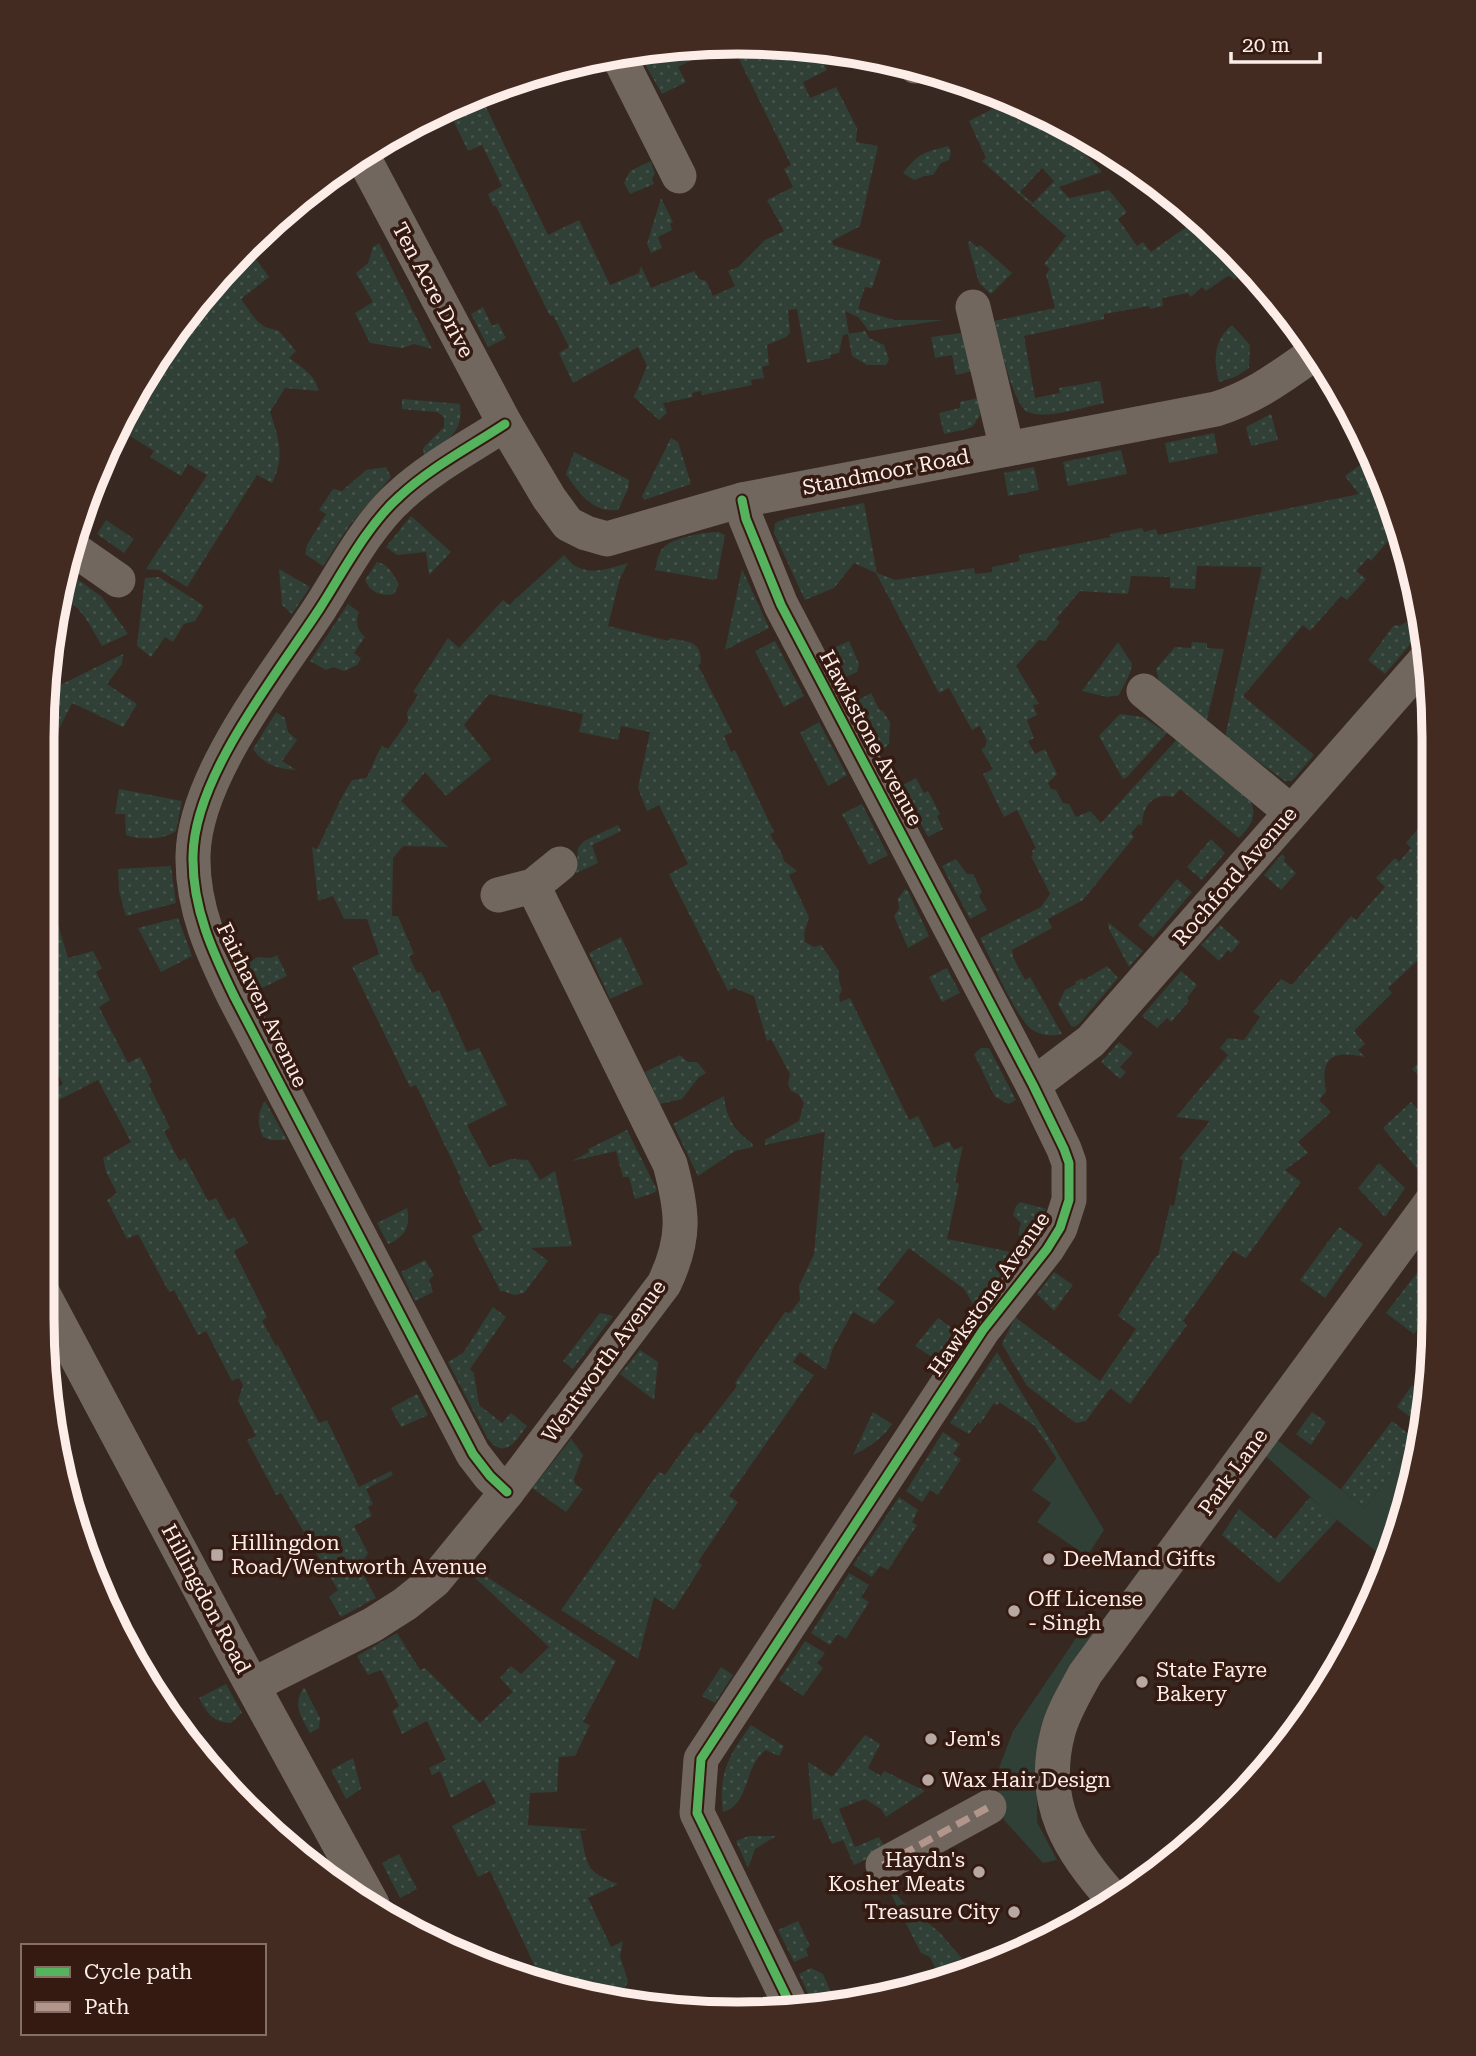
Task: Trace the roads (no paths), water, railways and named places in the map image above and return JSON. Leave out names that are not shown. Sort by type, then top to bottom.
[{"type":"street","points":[[623,64],[679,176]]},
{"type":"street","name":"Ten Acre Drive","points":[[367,164],[505,424]]},
{"type":"street","points":[[973,307],[1007,449]]},
{"type":"street","name":"Standmoor Road","points":[[505,424],[549,498],[568,524],[607,539],[742,500],[1216,409],[1243,400],[1268,387],[1307,358]]},
{"type":"street","name":"Fairhaven Avenue","points":[[505,424],[399,496],[370,531],[237,733],[215,776],[201,815],[193,855],[199,911],[210,946],[235,998],[473,1454],[507,1492]]},
{"type":"street","name":"Hawkstone Avenue","points":[[742,500],[746,519],[781,605],[1033,1085],[1069,1163],[1069,1200],[1060,1228],[1047,1249],[983,1330],[701,1759],[697,1813],[788,2000]]},
{"type":"street","points":[[80,554],[118,580]]},
{"type":"street","name":"Rochford Avenue","points":[[1033,1085],[1091,1041],[1418,669]]},
{"type":"street","points":[[1144,691],[1291,812]]},
{"type":"street","points":[[498,895],[533,886],[560,864]]},
{"type":"street","name":"Wentworth Avenue","points":[[253,1685],[372,1625],[436,1580],[507,1492],[664,1284],[675,1257],[681,1211],[670,1164],[533,886]]},
{"type":"street","name":"Park Lane","points":[[1108,1893],[1070,1845],[1059,1819],[1053,1760],[1058,1732],[1068,1706],[1085,1674],[1422,1215]]},
{"type":"street","name":"Hillingdon Road","points":[[54,1314],[365,1891]]},
{"type":"street","points":[[883,1865],[989,1807]]},
{"type":"place","name":"Hillingdon Road/Wentworth Avenue","points":[[217,1555]]},
{"type":"place","name":"DeeMand Gifts","points":[[1049,1559]]},
{"type":"place","name":"Off License - Singh","points":[[1014,1611]]},
{"type":"place","name":"State Fayre Bakery","points":[[1142,1682]]},
{"type":"place","name":"Jem's","points":[[931,1739]]},
{"type":"place","name":"Wax Hair Design","points":[[928,1780]]},
{"type":"place","name":"Haydn's Kosher Meats","points":[[979,1872]]},
{"type":"place","name":"Treasure City","points":[[1014,1912]]}]
